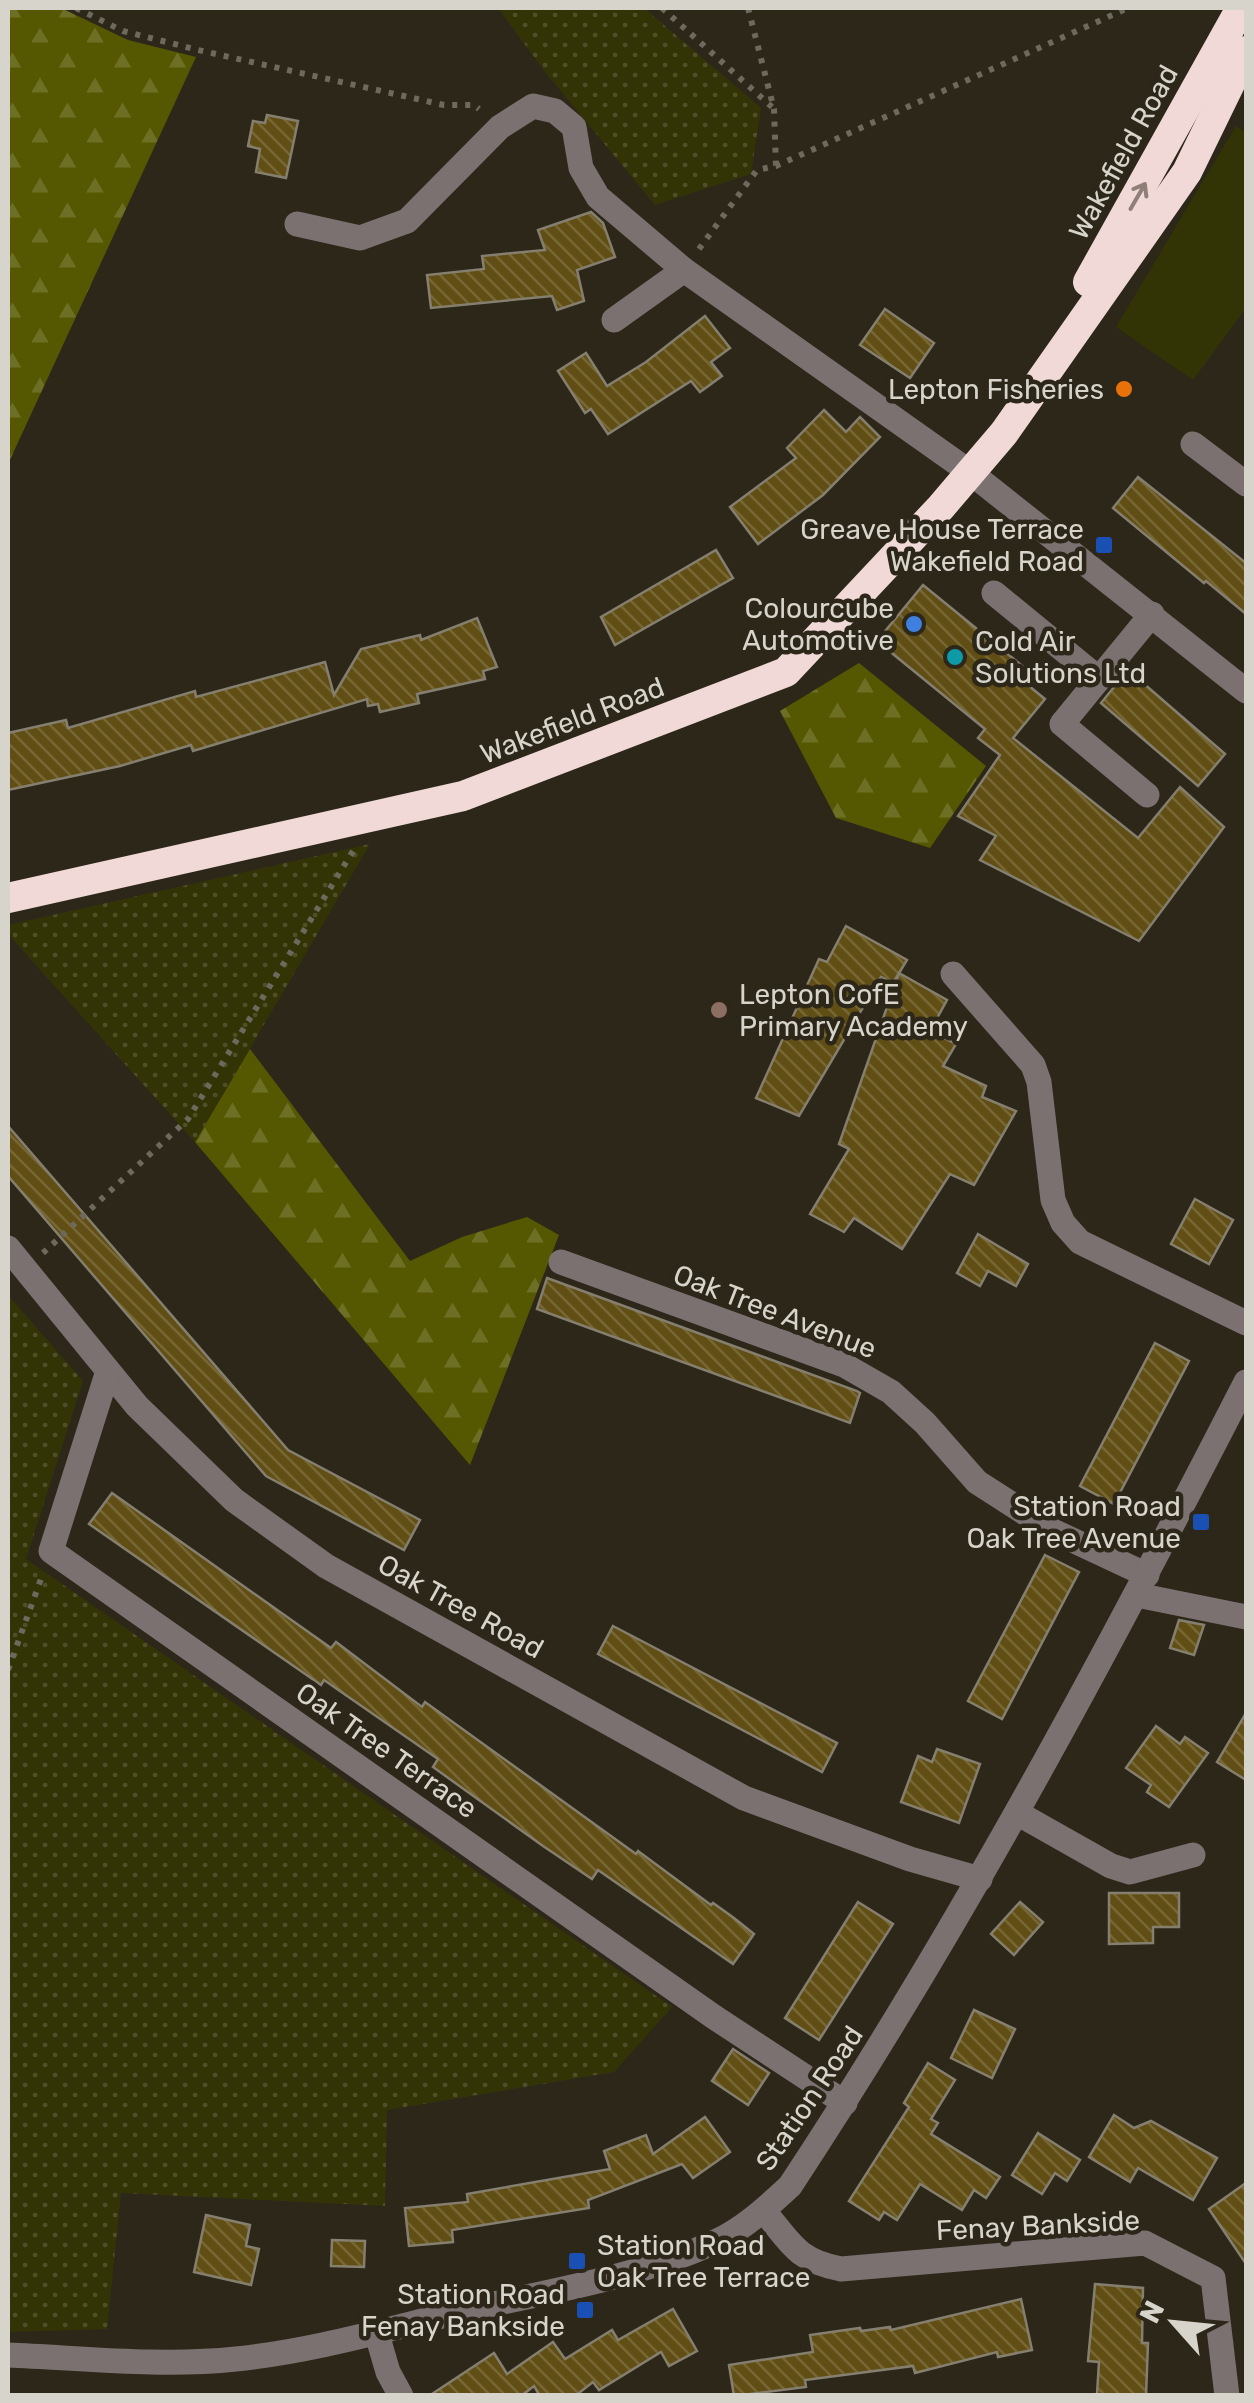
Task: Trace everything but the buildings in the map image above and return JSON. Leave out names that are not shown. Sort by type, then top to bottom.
[{"type":"highway","name":"Wakefield Road","points":[[1004,433],[1241,8]]},
{"type":"highway","name":"Wakefield Road","points":[[8,895],[462,796],[786,672],[971,474],[1004,433],[1187,172],[1246,51]]},
{"type":"street","points":[[296,224],[360,238],[407,221],[500,127],[533,106],[555,110],[574,127],[580,168],[598,197],[684,270],[971,474],[1246,691]]},
{"type":"street","points":[[614,320],[684,270]]},
{"type":"street","points":[[1192,444],[1246,484]]},
{"type":"street","points":[[994,593],[1099,679]]},
{"type":"street","points":[[1148,794],[1062,724],[1152,614]]},
{"type":"street","points":[[952,974],[1033,1064],[1039,1082],[1053,1200],[1063,1223],[1080,1242],[1246,1323]]},
{"type":"street","name":"Oak Tree Road","points":[[8,1248],[137,1406],[234,1500],[326,1566],[744,1798],[910,1859],[980,1879]]},
{"type":"street","name":"Oak Tree Avenue","points":[[561,1262],[860,1374],[902,1402],[977,1482],[1053,1531],[1142,1585],[1246,1617]]},
{"type":"street","points":[[51,1551],[108,1371]]},
{"type":"street","name":"Station Road","points":[[8,2355],[235,2360],[316,2347],[676,2258],[721,2239],[764,2211],[790,2186],[845,2103],[980,1879],[1142,1585],[1246,1382]]},
{"type":"street","name":"Oak Tree Terrace","points":[[51,1551],[714,2017],[845,2103]]},
{"type":"street","points":[[1016,1813],[1111,1866],[1130,1872],[1192,1855]]},
{"type":"street","name":"Fenay Bankside","points":[[764,2211],[797,2251],[815,2264],[841,2269],[1145,2243],[1213,2278],[1227,2396]]},
{"type":"street","points":[[376,2331],[388,2372],[401,2396]]},
{"type":"path","points":[[76,8],[123,31],[295,74],[444,106],[474,105],[500,127]]},
{"type":"path","points":[[662,8],[774,109]]},
{"type":"path","points":[[748,8],[774,109],[776,166]]},
{"type":"path","points":[[684,270],[758,170],[776,166],[1128,8]]},
{"type":"path","points":[[25,1270],[188,1119],[374,816]]},
{"type":"path","points":[[8,1670],[51,1551]]},
{"type":"shaded area","points":[[498,8],[644,8],[761,108],[751,174],[655,205]]},
{"type":"shaded area","points":[[1236,126],[1246,133],[1246,308],[1193,380],[1116,327]]},
{"type":"shaded area","points":[[370,844],[195,1142],[8,934],[8,925]]},
{"type":"shaded area","points":[[8,1295],[83,1381],[26,1559],[672,2007],[614,2072],[387,2110],[385,2206],[121,2193],[107,2329],[8,2332]]},
{"type":"green space","points":[[8,8],[61,8],[128,40],[196,57],[8,464]]},
{"type":"green space","points":[[859,663],[986,766],[930,848],[836,818],[780,711]]},
{"type":"green space","points":[[250,1049],[410,1261],[462,1237],[527,1217],[559,1235],[470,1465],[195,1142]]},
{"type":"place","name":"Lepton Fisheries","points":[[1124,389]]},
{"type":"place","name":"Greave House Terrace Wakefield Road","points":[[1104,545]]},
{"type":"place","name":"Colourcube Automotive","points":[[914,624]]},
{"type":"place","name":"Cold Air Solutions Ltd","points":[[955,657]]},
{"type":"place","name":"Lepton CofE Primary Academy","points":[[719,1010]]},
{"type":"place","name":"Station Road Oak Tree Avenue","points":[[1201,1522]]},
{"type":"place","name":"Station Road Oak Tree Terrace","points":[[577,2261]]},
{"type":"place","name":"Station Road Fenay Bankside","points":[[585,2310]]}]
